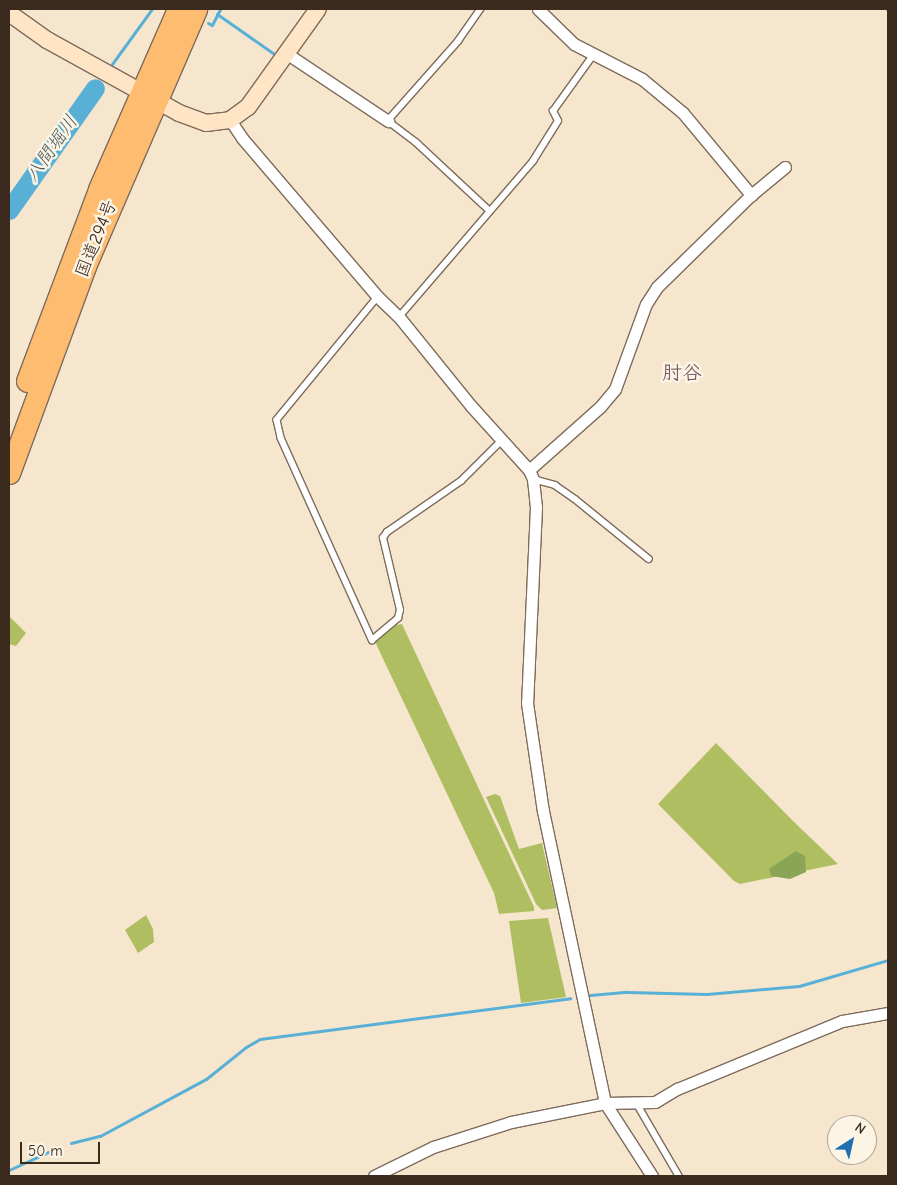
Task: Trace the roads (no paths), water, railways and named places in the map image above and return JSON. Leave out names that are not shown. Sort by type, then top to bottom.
[{"type":"highway","name":"国道294号","points":[[9,473],[178,9]]},
{"type":"highway","name":"国道294号","points":[[9,430],[74,252],[147,96],[196,9]]},
{"type":"street","points":[[9,13],[47,40],[147,96],[206,123],[230,120],[248,107],[318,9]]},
{"type":"street","points":[[538,9],[574,44],[642,79],[683,113],[751,195]]},
{"type":"street","points":[[286,53],[388,121]]},
{"type":"street","points":[[230,120],[242,138],[378,297],[399,317],[471,406],[503,439],[531,474],[536,507],[528,718],[564,918],[605,1103],[652,1176]]},
{"type":"street","points":[[531,474],[608,398],[621,378],[646,304],[657,287],[751,195],[785,167]]},
{"type":"street","points":[[374,1176],[415,1154],[478,1131],[605,1103],[634,1100],[655,1102],[676,1089],[821,1029],[864,1015],[888,1012]]},
{"type":"lane","points":[[482,9],[459,41],[388,121],[416,142],[490,211]]},
{"type":"lane","points":[[399,317],[533,161],[558,120],[553,111],[594,54]]},
{"type":"lane","points":[[378,297],[277,420],[280,438],[372,640],[398,618],[400,610],[383,538],[387,532],[461,481],[503,439]]},
{"type":"lane","points":[[531,474],[555,485],[575,499],[649,559]]},
{"type":"lane","points":[[634,1100],[679,1176]]},
{"type":"waterway","name":"八間堀川","points":[[112,64],[152,9]]},
{"type":"waterway","name":"八間堀川","points":[[208,23],[212,25],[220,9]]},
{"type":"waterway","points":[[217,14],[273,53]]},
{"type":"waterway","name":"八間堀川","points":[[9,210],[95,88]]},
{"type":"waterway","points":[[590,995],[627,992],[707,994],[799,986],[888,960]]},
{"type":"waterway","points":[[71,1143],[100,1136],[206,1079],[246,1047],[260,1039],[570,998]]},
{"type":"waterway","points":[[9,1170],[57,1148]]},
{"type":"district","name":"肘谷","points":[[682,372]]}]
